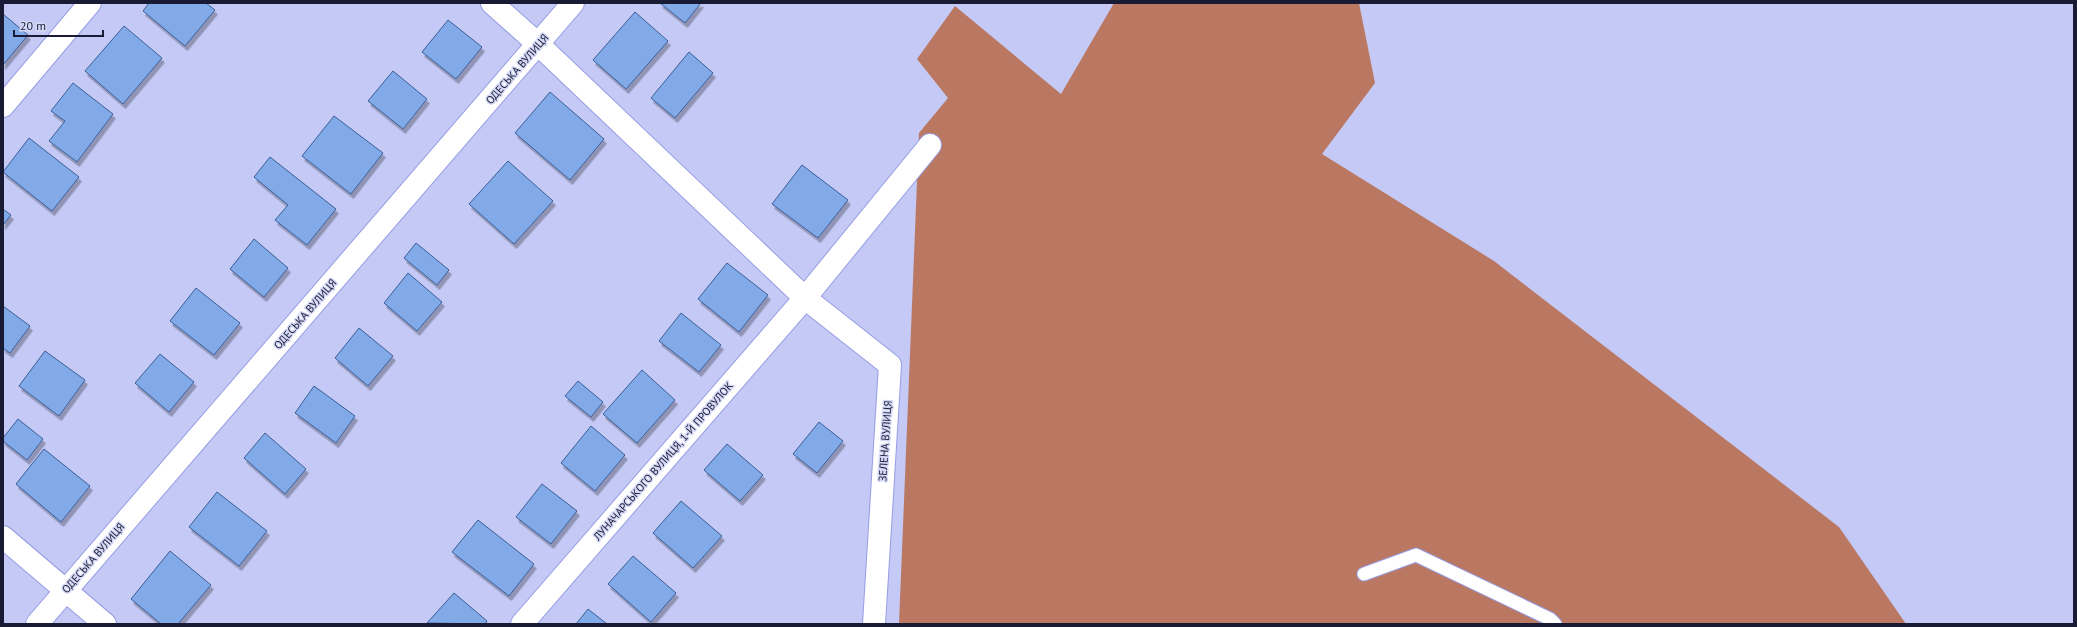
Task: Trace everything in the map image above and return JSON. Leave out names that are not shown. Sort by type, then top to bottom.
[{"type":"street","points":[[3,106],[90,3]]},
{"type":"street","points":[[492,3],[539,45],[805,298]]},
{"type":"street","name":"ОДЕСЬКА ВУЛИЦЯ","points":[[37,624],[539,45],[573,3]]},
{"type":"street","name":"ЛУНАЧАРСЬКОГО ВУЛИЦЯ, 1-Й ПРОВУЛОК","points":[[522,624],[805,298],[930,145]]},
{"type":"street","name":"ЗЕЛЕНА ВУЛИЦЯ","points":[[805,298],[890,365],[874,624]]},
{"type":"street","points":[[3,537],[66,589],[105,624]]},
{"type":"lane","points":[[1364,574],[1416,555],[1550,619],[1555,624]]},
{"type":"shaded area","points":[[1114,3],[1359,3],[1375,83],[1322,154],[1494,261],[1839,527],[1906,624],[899,624],[919,133],[948,98],[917,59],[955,6],[1061,94]]},
{"type":"building","points":[[149,3],[206,3],[215,10],[185,46],[143,11]]},
{"type":"building","points":[[660,3],[701,3],[685,23]]},
{"type":"building","points":[[635,12],[668,41],[626,89],[593,60]]},
{"type":"building","points":[[3,14],[28,35],[3,65]]},
{"type":"building","points":[[448,20],[482,47],[456,79],[422,52]]},
{"type":"building","points":[[124,26],[162,58],[123,104],[85,71]]},
{"type":"building","points":[[689,52],[713,73],[675,118],[651,98]]},
{"type":"building","points":[[393,71],[427,99],[403,129],[368,101]]},
{"type":"building","points":[[73,83],[113,114],[77,162],[49,141],[65,121],[51,111]]},
{"type":"building","points":[[550,92],[604,139],[570,180],[515,133]]},
{"type":"building","points":[[334,116],[383,153],[351,194],[302,156]]},
{"type":"building","points":[[29,138],[79,177],[52,211],[3,172]]},
{"type":"building","points":[[270,157],[336,209],[307,245],[275,220],[288,205],[254,177]]},
{"type":"building","points":[[508,161],[553,201],[514,244],[469,204]]},
{"type":"building","points":[[802,165],[848,200],[818,238],[772,204]]},
{"type":"building","points":[[3,209],[11,215],[3,225]]},
{"type":"building","points":[[254,239],[288,268],[264,297],[230,269]]},
{"type":"building","points":[[416,243],[449,270],[437,285],[404,258]]},
{"type":"building","points":[[727,263],[768,295],[739,332],[698,299]]},
{"type":"building","points":[[408,273],[442,302],[417,331],[384,303]]},
{"type":"building","points":[[196,288],[240,323],[214,355],[170,321]]},
{"type":"building","points":[[3,306],[30,326],[10,353],[3,348]]},
{"type":"building","points":[[681,313],[721,345],[699,372],[659,341]]},
{"type":"building","points":[[359,328],[393,356],[368,386],[335,358]]},
{"type":"building","points":[[45,351],[85,380],[59,416],[19,386]]},
{"type":"building","points":[[160,354],[194,382],[169,412],[135,383]]},
{"type":"building","points":[[642,370],[675,400],[637,443],[603,414]]},
{"type":"building","points":[[578,381],[603,402],[591,417],[565,396]]},
{"type":"building","points":[[314,386],[355,416],[336,443],[295,413]]},
{"type":"building","points":[[18,419],[43,439],[27,460],[3,441],[3,438]]},
{"type":"building","points":[[819,422],[843,441],[817,473],[793,454]]},
{"type":"building","points":[[591,426],[625,455],[595,491],[561,463]]},
{"type":"building","points":[[265,433],[306,469],[285,494],[244,458]]},
{"type":"building","points":[[727,444],[763,475],[740,501],[704,470]]},
{"type":"building","points":[[44,449],[90,486],[61,522],[16,484]]},
{"type":"building","points":[[542,484],[577,511],[551,544],[516,517]]},
{"type":"building","points":[[217,492],[267,531],[239,566],[189,527]]},
{"type":"building","points":[[681,501],[722,536],[693,568],[653,533]]},
{"type":"building","points":[[478,520],[534,564],[509,596],[452,552]]},
{"type":"building","points":[[170,551],[211,585],[178,624],[161,624],[131,599]]},
{"type":"building","points":[[633,556],[676,593],[651,622],[608,584]]},
{"type":"building","points":[[454,593],[487,621],[485,624],[427,623]]},
{"type":"building","points":[[588,609],[607,624],[576,624]]}]
